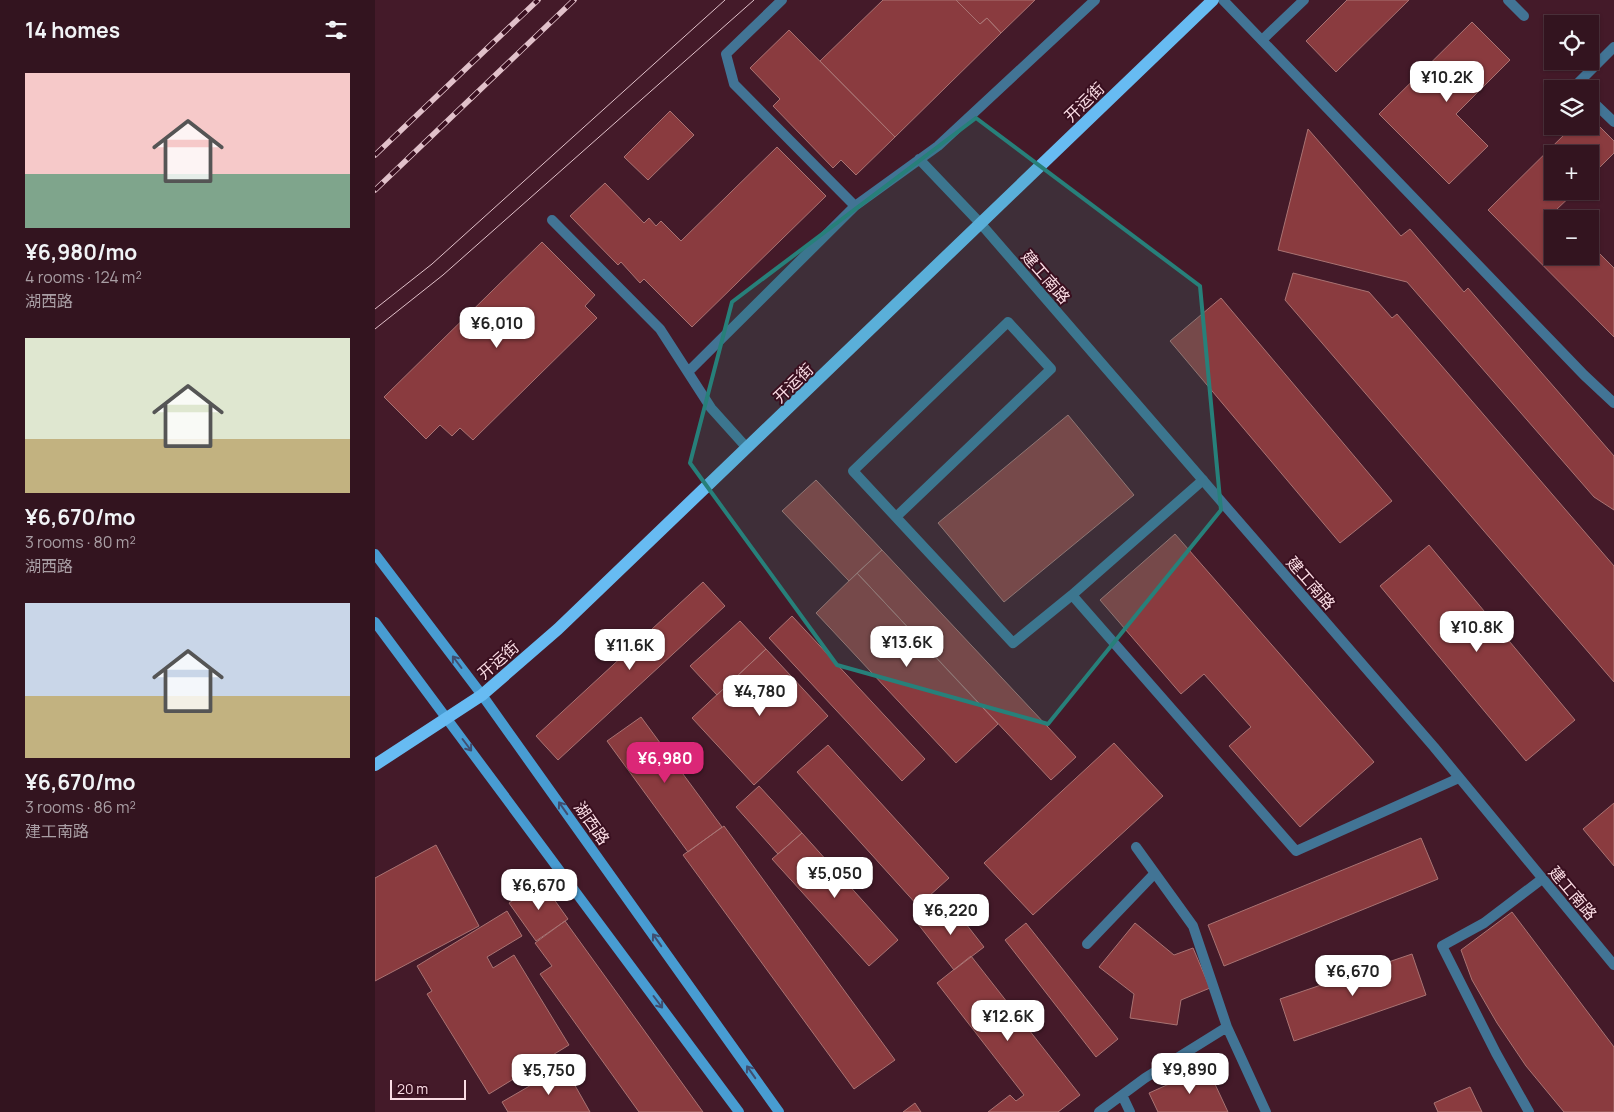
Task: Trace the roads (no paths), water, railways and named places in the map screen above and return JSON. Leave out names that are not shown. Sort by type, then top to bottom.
[{"type":"main road","name":"开运街","points":[[375,765],[482,695],[558,630],[1213,0]]},
{"type":"main road","name":"湖西路","points":[[375,554],[482,695],[779,1112]]},
{"type":"main road","points":[[375,622],[739,1112]]},
{"type":"street","points":[[782,0],[726,54],[734,84],[855,206]]},
{"type":"street","points":[[688,372],[855,206],[938,146],[1095,0]]},
{"type":"street","points":[[1223,0],[1563,354],[1614,403]]},
{"type":"street","points":[[1262,40],[1304,0]]},
{"type":"street","points":[[1508,0],[1524,16]]},
{"type":"street","points":[[1581,80],[1614,46]]},
{"type":"street","points":[[1599,108],[1614,122]]},
{"type":"street","name":"建工南路","points":[[919,159],[981,224],[1203,480],[1459,778],[1614,965]]},
{"type":"street","points":[[552,220],[660,329],[711,408],[747,448]]},
{"type":"street","points":[[896,516],[1051,369],[1009,322],[853,471],[1013,643],[1072,596],[1203,480]]},
{"type":"street","points":[[1072,596],[1296,851],[1459,778]]},
{"type":"street","points":[[1136,847],[1193,926],[1227,1027],[1266,1112]]},
{"type":"street","points":[[1087,944],[1155,874]]},
{"type":"street","points":[[1529,1112],[1496,1053],[1442,946],[1484,923],[1542,879]]},
{"type":"street","points":[[1099,1112],[1145,1078],[1227,1027]]},
{"type":"street","points":[[1123,1095],[1130,1112]]},
{"type":"tram line","points":[[375,309],[432,264],[725,0]]},
{"type":"tram line","points":[[375,329],[443,275],[754,0]]},
{"type":"railway","points":[[375,155],[538,0]]},
{"type":"railway","points":[[375,190],[574,0]]}]
